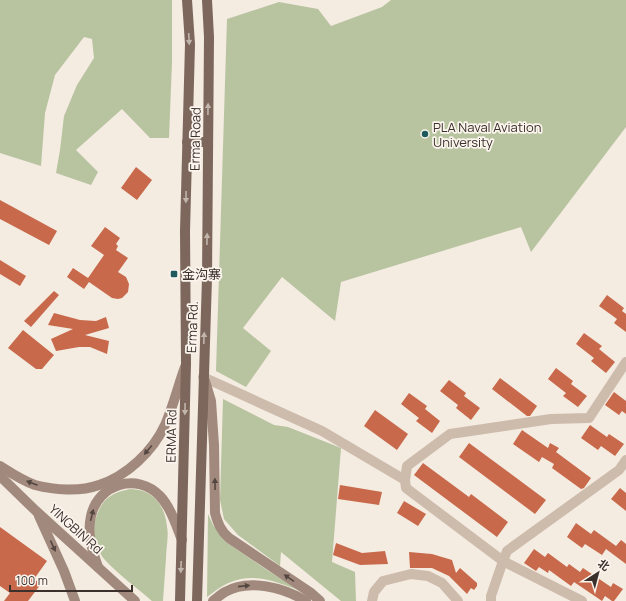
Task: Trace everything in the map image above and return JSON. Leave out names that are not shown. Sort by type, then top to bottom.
[{"type":"main road","name":"Erma Road","points":[[186,363],[185,231],[190,44],[187,0]]},
{"type":"main road","name":"Erma Road","points":[[203,377],[208,142],[209,37],[207,0]]},
{"type":"main road","points":[[188,142],[208,142]]},
{"type":"main road","points":[[0,466],[34,485],[53,488],[83,488],[99,486],[126,472],[150,448],[165,425],[186,363]]},
{"type":"main road","name":"ERMA Rd","points":[[180,601],[186,363]]},
{"type":"main road","points":[[197,601],[203,377]]},
{"type":"main road","points":[[203,377],[211,401],[214,445],[215,514],[217,523],[222,532],[229,538],[311,593],[320,601]]},
{"type":"main road","name":"YINGBIN Rd","points":[[0,476],[36,511],[135,601]]},
{"type":"main road","points":[[98,567],[91,545],[91,515],[96,501],[105,492],[115,486],[127,483],[139,484],[150,488],[155,492],[167,504],[182,540]]},
{"type":"main road","points":[[36,511],[64,571],[74,601]]},
{"type":"main road","points":[[213,601],[226,591],[241,586],[263,586],[279,589],[306,601]]},
{"type":"street","points":[[582,601],[503,561],[406,488],[405,480],[407,466],[450,434],[551,419],[589,418],[626,362]]},
{"type":"street","points":[[203,377],[322,431],[405,480]]},
{"type":"street","points":[[491,601],[491,596],[507,552],[619,470],[626,460]]},
{"type":"street","points":[[372,601],[374,592],[384,581],[411,574],[428,576],[442,583],[458,601]]},
{"type":"green space","points":[[0,0],[172,0],[172,62],[169,138],[150,138],[122,109],[76,150],[98,172],[91,185],[56,173],[64,116],[77,85],[94,58],[92,39],[84,37],[55,75],[45,113],[41,166],[0,153]]},
{"type":"green space","name":"PLA Naval Aviation University","points":[[391,0],[626,0],[626,127],[531,252],[521,227],[341,282],[335,321],[282,277],[243,328],[271,351],[246,387],[216,371],[227,19],[279,2],[318,9],[331,26],[382,7]]},
{"type":"green space","points":[[223,399],[274,425],[288,427],[341,448],[332,562],[355,572],[356,601],[341,601],[281,552],[280,566],[238,535],[224,519],[220,500]]},
{"type":"green space","points":[[130,489],[145,492],[151,495],[164,512],[168,538],[163,601],[152,601],[105,560],[98,549],[94,529],[101,505],[112,495]]},
{"type":"green space","points":[[208,514],[213,525],[226,542],[301,591],[266,580],[249,578],[228,583],[207,597]]},
{"type":"building","points":[[136,167],[152,180],[137,200],[121,188]]},
{"type":"building","points":[[0,200],[57,231],[49,245],[0,219]]},
{"type":"building","points":[[105,227],[120,238],[116,244],[118,246],[116,250],[128,258],[118,272],[126,277],[129,284],[128,292],[122,298],[118,299],[112,298],[89,282],[84,289],[67,277],[73,268],[88,278],[104,255],[91,246]]},
{"type":"building","points":[[0,260],[26,276],[20,286],[0,274]]},
{"type":"building","points":[[54,291],[59,295],[31,327],[24,321]]},
{"type":"building","points":[[607,295],[624,308],[622,311],[626,314],[626,332],[614,323],[617,319],[599,306]]},
{"type":"building","points":[[54,313],[80,320],[96,321],[106,317],[109,328],[85,335],[109,341],[107,354],[90,347],[79,347],[56,351],[51,339],[73,329],[48,325]]},
{"type":"building","points":[[23,330],[54,355],[42,369],[36,369],[8,348]]},
{"type":"building","points":[[584,333],[602,346],[599,349],[615,362],[606,373],[591,361],[594,358],[576,344]]},
{"type":"building","points":[[556,368],[573,381],[571,384],[587,396],[578,407],[563,396],[566,393],[548,379]]},
{"type":"building","points":[[500,378],[537,406],[530,416],[527,416],[492,389]]},
{"type":"building","points":[[449,380],[466,393],[464,396],[480,408],[471,420],[456,408],[458,405],[440,391]]},
{"type":"building","points":[[614,392],[626,401],[626,414],[622,411],[619,415],[605,405]]},
{"type":"building","points":[[409,393],[427,406],[425,409],[440,421],[432,433],[416,421],[419,418],[401,404]]},
{"type":"building","points":[[375,410],[408,434],[397,450],[364,426]]},
{"type":"building","points":[[590,425],[607,437],[609,434],[624,444],[615,456],[601,446],[598,450],[581,438]]},
{"type":"building","points":[[522,430],[548,448],[550,443],[559,448],[556,452],[591,478],[584,488],[581,489],[552,468],[554,464],[542,457],[539,462],[513,444]]},
{"type":"building","points":[[469,443],[546,500],[535,514],[459,457]]},
{"type":"building","points":[[423,463],[469,497],[471,494],[508,522],[497,537],[414,475]]},
{"type":"building","points":[[340,485],[382,492],[379,505],[338,499]]},
{"type":"building","points":[[620,488],[626,493],[626,511],[611,499]]},
{"type":"building","points":[[404,501],[426,514],[418,526],[397,513]]},
{"type":"building","points":[[576,523],[591,534],[594,530],[616,546],[621,540],[626,544],[626,564],[606,549],[602,555],[585,544],[582,548],[567,537]]},
{"type":"building","points":[[0,527],[47,561],[34,579],[41,584],[28,601],[4,601],[10,593],[0,586]]},
{"type":"building","points":[[336,543],[362,553],[385,551],[388,564],[360,565],[333,555]]},
{"type":"building","points":[[534,549],[545,557],[548,553],[567,567],[569,564],[580,572],[583,568],[611,587],[613,583],[623,589],[614,601],[605,596],[602,601],[574,582],[571,586],[549,570],[548,573],[539,567],[536,571],[524,563]]},
{"type":"building","points":[[409,552],[432,554],[452,560],[456,573],[460,568],[477,583],[477,586],[474,590],[471,588],[467,594],[449,576],[432,568],[410,568]]},
{"type":"place","name":"PLA Naval Aviation University","points":[[425,134]]},
{"type":"place","name":"金沟寨","points":[[174,274]]}]
